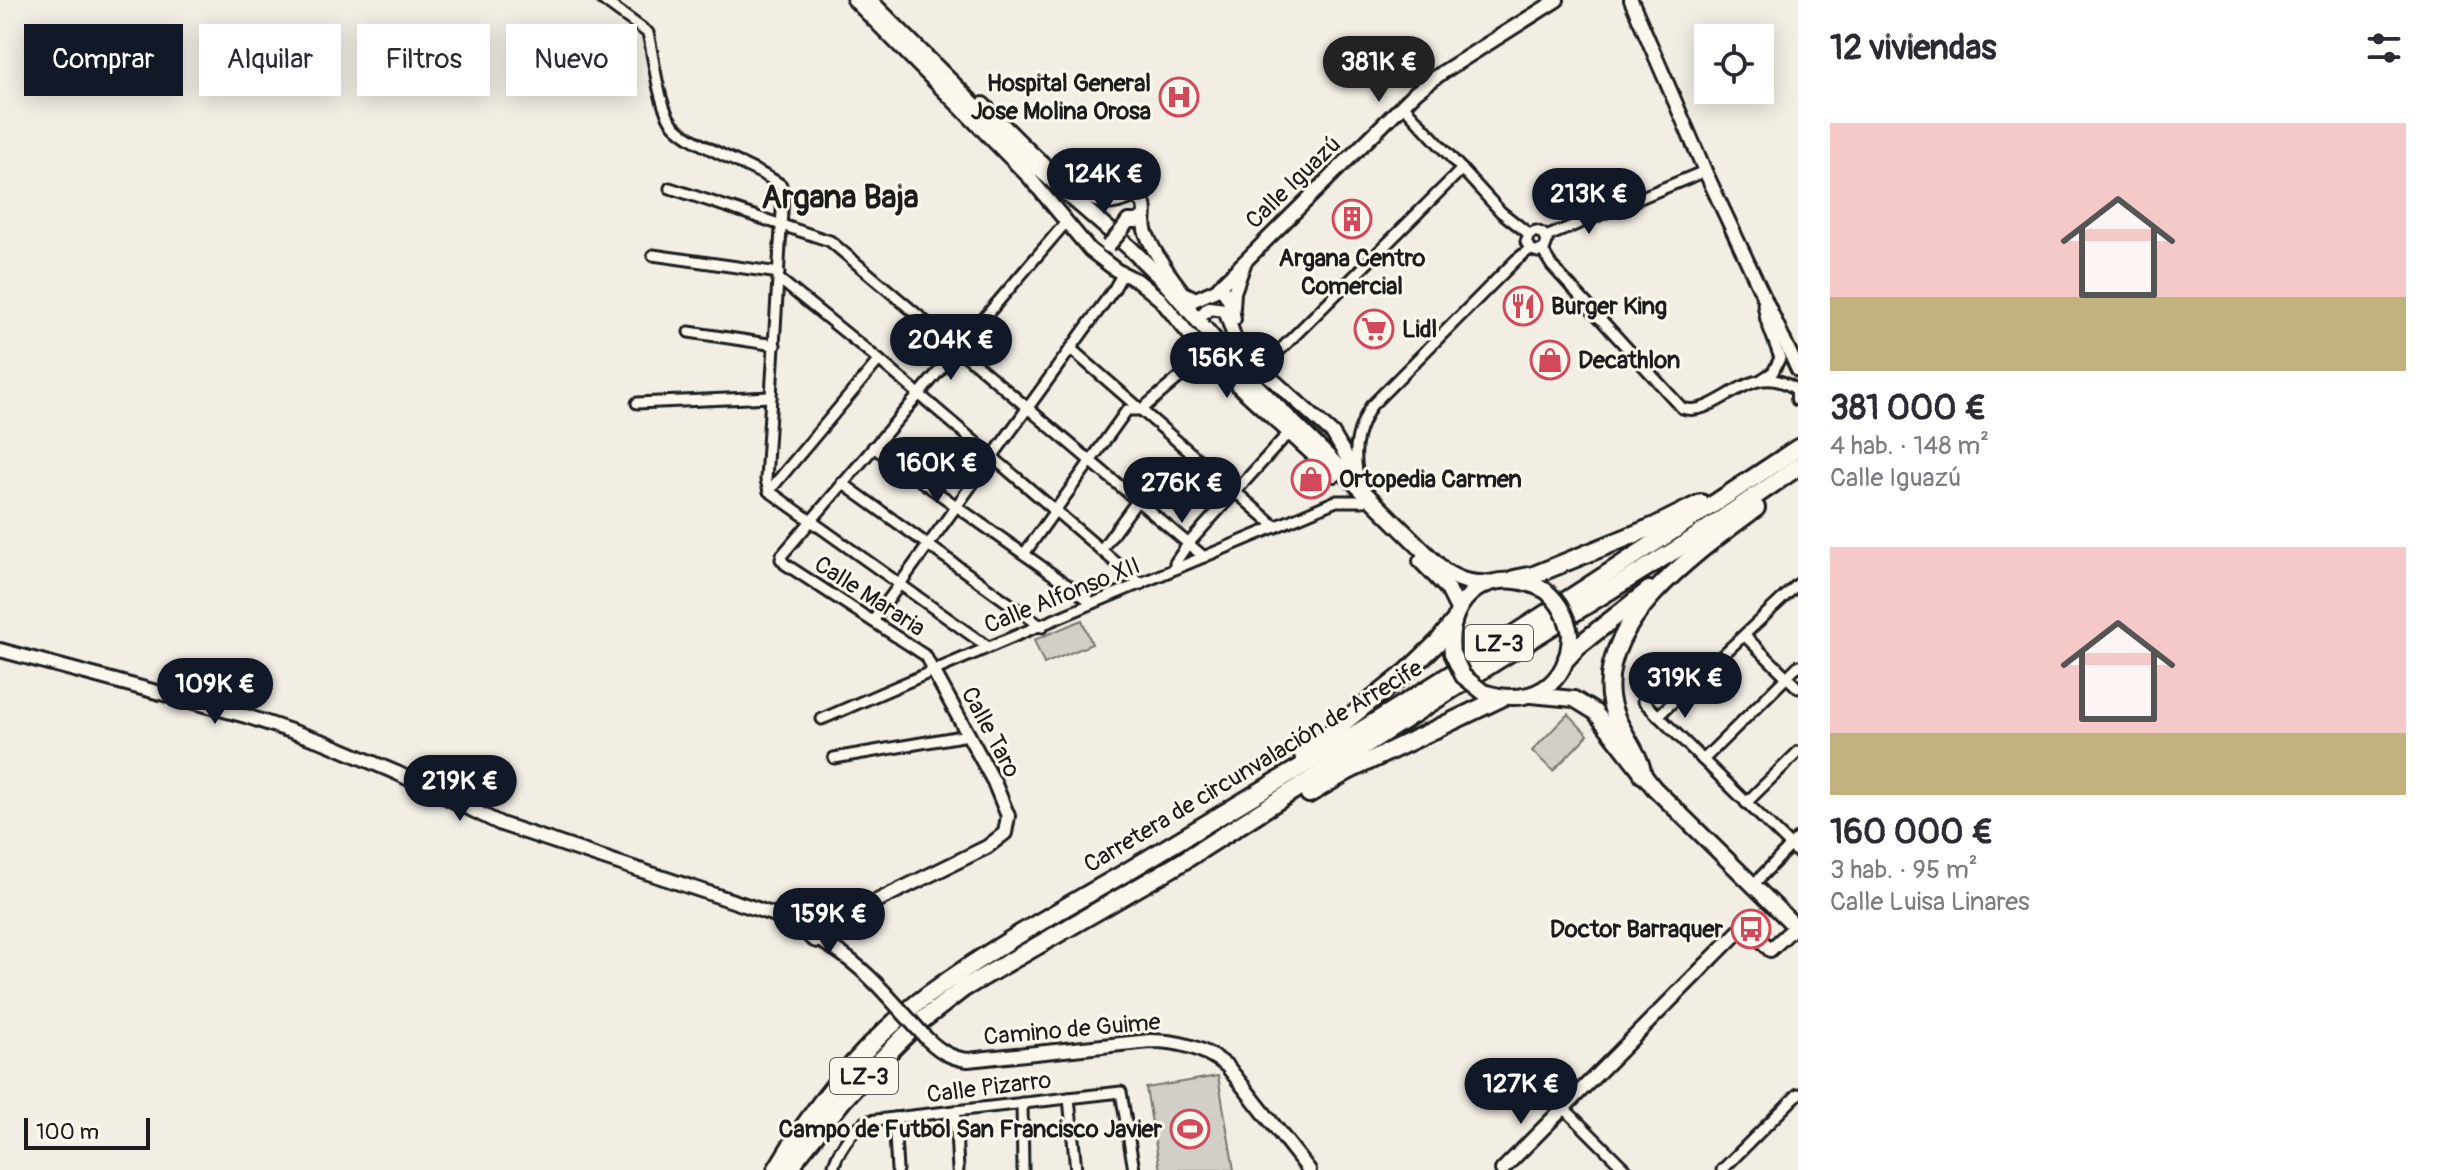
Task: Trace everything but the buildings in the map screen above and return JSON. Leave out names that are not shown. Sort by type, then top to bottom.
[{"type":"highway","name":"LZ-3","points":[[1514,579],[1534,575],[1655,526],[1797,449]]},
{"type":"highway","name":"Carretera de circunvalación de Arrecife","points":[[790,1170],[843,1100],[916,1025],[1039,934],[1060,911],[1432,686],[1671,534],[1797,449]]},
{"type":"highway","name":"Carretera de circunvalación de Arrecife","points":[[776,1170],[804,1124],[845,1075],[892,1026],[926,996],[963,970],[994,949],[1071,926],[1177,865],[1685,544],[1798,467]]},
{"type":"highway","name":"LZ-3","points":[[1564,664],[1578,646],[1602,626],[1772,495],[1783,477]]},
{"type":"highway","name":"LZ-3","points":[[1643,775],[1641,765],[1614,713],[1610,682],[1612,667],[1619,642],[1634,618],[1684,565]]},
{"type":"highway","name":"LZ-3","points":[[1198,830],[1316,745],[1408,671],[1439,641],[1455,616]]},
{"type":"highway","name":"LZ-3","points":[[1177,865],[1217,847],[1348,771],[1501,698]]},
{"type":"main road","points":[[863,0],[1028,164],[1160,284],[1249,385],[1335,475],[1398,526],[1454,578],[1473,584],[1514,579],[1546,591],[1560,606],[1570,634],[1564,664],[1549,685],[1531,695]]},
{"type":"main road","points":[[869,0],[1031,162],[1164,281],[1244,374],[1322,449],[1448,589],[1455,616]]},
{"type":"main road","points":[[1357,475],[1366,500]]},
{"type":"main road","points":[[1490,583],[1477,589],[1455,616],[1450,638],[1452,653],[1463,676],[1483,692],[1501,698],[1531,695],[1574,699],[1595,712],[1643,775],[1752,886],[1797,927]]},
{"type":"main road","points":[[1564,664],[1574,699]]},
{"type":"street","points":[[603,0],[648,33],[671,122],[693,139],[781,185],[779,276],[766,480],[769,491],[988,647]]},
{"type":"street","points":[[854,0],[1029,177],[1090,250],[1104,252],[1123,273],[1160,299],[1207,354],[1335,475]]},
{"type":"street","points":[[879,0],[1043,163],[1071,185],[1101,202],[1123,201],[1134,196],[1142,199],[1146,211],[1144,229],[1157,255],[1182,291],[1322,449]]},
{"type":"street","name":"Calle Iguazú","points":[[1205,317],[1217,289],[1403,105],[1443,72],[1557,0]]},
{"type":"street","points":[[1631,0],[1705,171],[1798,370]]},
{"type":"street","points":[[1403,105],[1501,212],[1529,234]]},
{"type":"street","points":[[1259,366],[1462,169]]},
{"type":"street","points":[[1546,237],[1705,171]]},
{"type":"street","points":[[670,188],[830,241],[1204,557]]},
{"type":"street","points":[[1123,201],[1121,208],[1125,226]]},
{"type":"street","points":[[1104,252],[1125,226],[1144,217]]},
{"type":"street","points":[[810,522],[1067,221]]},
{"type":"street","points":[[1536,231],[1546,237],[1542,250],[1533,251],[1526,242],[1529,234],[1536,231]]},
{"type":"street","points":[[1357,475],[1355,445],[1360,424],[1371,406],[1530,249]]},
{"type":"street","points":[[1542,250],[1552,266],[1682,408],[1696,409],[1773,372],[1780,358],[1766,320],[1762,297]]},
{"type":"street","points":[[653,255],[779,276],[1141,584]]},
{"type":"street","points":[[1229,310],[1245,261]]},
{"type":"street","points":[[873,621],[1123,273]]},
{"type":"street","points":[[1182,291],[1196,299],[1217,289],[1229,310],[1238,348],[1333,434],[1357,475]]},
{"type":"street","points":[[1205,317],[1209,308],[1229,310]]},
{"type":"street","points":[[689,332],[775,345]]},
{"type":"street","points":[[1071,349],[1276,527]]},
{"type":"street","points":[[1024,554],[1127,410],[1141,410],[1207,354]]},
{"type":"street","points":[[769,491],[879,360]]},
{"type":"street","points":[[1761,380],[1782,380],[1798,390],[1798,399]]},
{"type":"street","points":[[637,403],[771,397]]},
{"type":"street","points":[[1177,568],[1176,558],[1283,439],[1290,435]]},
{"type":"street","points":[[873,447],[1093,603]]},
{"type":"street","points":[[906,471],[983,471]]},
{"type":"street","points":[[842,483],[1042,627]]},
{"type":"street","name":"Calle Alfonso XII","points":[[822,719],[1336,501],[1366,500]]},
{"type":"street","points":[[1101,550],[1137,501]]},
{"type":"street","name":"Calle Mararia","points":[[810,522],[781,559],[926,656],[933,670]]},
{"type":"street","points":[[1658,716],[1798,584]]},
{"type":"street","points":[[1745,636],[1798,688]]},
{"type":"street","name":"Camino de Guime","points":[[0,650],[246,716],[324,742],[386,768],[501,824],[793,921],[862,968],[927,1039],[953,1058],[968,1060],[1150,1041],[1169,1041],[1211,1054],[1227,1066],[1309,1170]]},
{"type":"street","points":[[1703,760],[1798,666]]},
{"type":"street","name":"Calle Taro","points":[[846,916],[994,843],[1005,833],[1008,816],[994,782],[933,670]]},
{"type":"street","points":[[1650,682],[1643,701],[1746,803],[1796,845],[1752,886]]},
{"type":"street","points":[[834,758],[968,735]]},
{"type":"street","points":[[1746,803],[1798,752]]},
{"type":"street","points":[[836,949],[830,931],[828,921],[817,918],[807,927],[813,937],[827,937],[830,931],[846,916]]},
{"type":"street","name":"Camino de Guime","points":[[793,921],[846,916]]},
{"type":"street","points":[[1502,1170],[1743,927],[1751,929],[1770,950],[1797,927]]},
{"type":"street","name":"Calle Pizarro","points":[[833,1170],[836,1156],[862,1124],[1121,1092],[1134,1170]]},
{"type":"street","points":[[1722,1170],[1798,1094]]},
{"type":"street","points":[[1069,1098],[1076,1170]]},
{"type":"street","points":[[1022,1103],[1023,1170]]},
{"type":"street","points":[[1564,1108],[1626,1170]]},
{"type":"street","points":[[955,1111],[958,1170]]},
{"type":"street","points":[[894,1118],[897,1170]]},
{"type":"shaded area","points":[[1082,620],[1092,644],[1044,664],[1034,640]]},
{"type":"shaded area","points":[[1568,714],[1588,735],[1553,771],[1532,751]]},
{"type":"shaded area","name":"Campo de Futbol San Francisco Javier","points":[[1218,1076],[1234,1170],[1160,1170],[1146,1088]]},
{"type":"place","name":"Hospital General Jose Molina Orosa","points":[[1179,97]]},
{"type":"place","name":"Argana Centro Comercial","points":[[1352,219]]},
{"type":"place","name":"Burger King","points":[[1523,306]]},
{"type":"place","name":"Lidl","points":[[1374,329]]},
{"type":"place","name":"Decathlon","points":[[1550,360]]},
{"type":"place","name":"Ortopedia Carmen","points":[[1311,479]]},
{"type":"place","name":"Doctor Barraquer","points":[[1751,929]]},
{"type":"place","name":"Campo de Futbol San Francisco Javier","points":[[1190,1129]]},
{"type":"district","name":"Argana Baja","points":[[840,197]]}]
